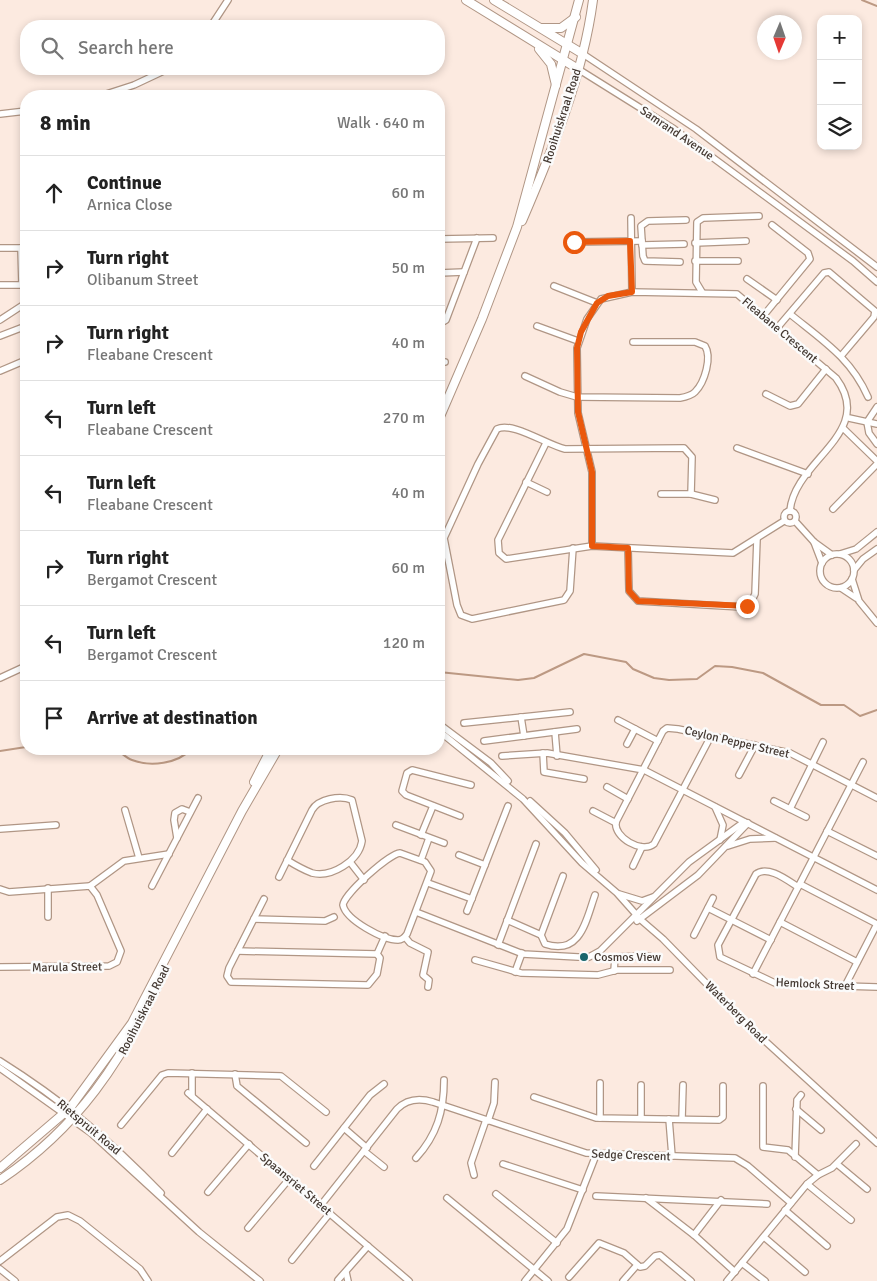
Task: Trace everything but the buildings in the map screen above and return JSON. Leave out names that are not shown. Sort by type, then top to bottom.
[{"type":"main road","name":"Samrand Avenue","points":[[466,0],[578,69]]},
{"type":"main road","name":"Samrand Avenue","points":[[494,0],[583,54]]},
{"type":"main road","name":"Rooihuiskraal Road","points":[[517,227],[569,46],[579,0]]},
{"type":"main road","name":"Rooihuiskraal Road","points":[[445,405],[482,318],[517,227],[547,164],[583,54],[593,0]]},
{"type":"main road","points":[[539,28],[562,28],[576,17]]},
{"type":"main road","points":[[534,43],[551,64],[556,87]]},
{"type":"main road","name":"Rooihuiskraal Road","points":[[242,811],[249,790],[268,755]]},
{"type":"main road","name":"Rooihuiskraal Road","points":[[0,1180],[31,1156],[71,1114],[132,1023],[176,942],[242,811],[275,755]]},
{"type":"main road","name":"Rooihuiskraal Road","points":[[0,1168],[71,1114]]},
{"type":"street","points":[[215,20],[228,0]]},
{"type":"street","name":"Samrand Avenue","points":[[583,54],[696,128],[877,267]]},
{"type":"street","name":"Samrand Avenue","points":[[578,69],[696,144],[854,261],[877,282]]},
{"type":"street","points":[[119,90],[155,75]]},
{"type":"street","points":[[0,114],[20,112]]},
{"type":"street","points":[[702,292],[696,282],[696,225],[703,218],[760,216]]},
{"type":"street","points":[[630,218],[632,292]]},
{"type":"street","points":[[680,262],[645,261],[641,226],[645,222],[686,220]]},
{"type":"street","points":[[764,315],[810,259],[808,253],[772,225]]},
{"type":"street","points":[[445,321],[477,238]]},
{"type":"street","points":[[445,239],[493,238]]},
{"type":"street","points":[[574,242],[630,241],[684,244]]},
{"type":"street","points":[[695,243],[746,242]]},
{"type":"street","points":[[0,248],[20,248]]},
{"type":"street","points":[[695,261],[738,261]]},
{"type":"street","points":[[445,273],[464,272]]},
{"type":"street","points":[[778,327],[825,272],[830,273],[876,312],[874,317],[841,356]]},
{"type":"street","points":[[747,279],[777,300]]},
{"type":"street","points":[[0,285],[20,285]]},
{"type":"street","points":[[554,286],[597,303],[587,319],[578,341],[577,397],[581,434],[592,472],[592,546]]},
{"type":"street","name":"Fleabane Crescent","points":[[597,303],[608,296],[632,292],[737,294],[826,369],[844,389],[849,404],[849,418]]},
{"type":"street","points":[[0,320],[20,307]]},
{"type":"street","points":[[790,314],[841,356],[858,375],[868,397]]},
{"type":"street","points":[[537,326],[578,341]]},
{"type":"street","points":[[0,336],[20,328]]},
{"type":"street","points":[[525,376],[560,392],[577,397],[680,398],[691,395],[698,388],[709,360],[705,346],[696,342],[633,342]]},
{"type":"street","points":[[0,371],[20,363]]},
{"type":"street","points":[[766,394],[790,406],[798,404],[826,369]]},
{"type":"street","points":[[877,407],[867,422],[869,433],[877,444]]},
{"type":"street","points":[[784,521],[784,515],[790,511],[794,492],[844,429],[849,418],[877,424]]},
{"type":"street","points":[[445,534],[490,441],[497,429],[502,426],[513,427],[546,443],[565,449],[684,448],[692,457],[691,494]]},
{"type":"street","points":[[833,509],[877,463],[844,429]]},
{"type":"street","points":[[546,443],[498,540],[500,554],[512,560],[592,546],[729,553],[740,550],[784,521]]},
{"type":"street","points":[[737,448],[808,474]]},
{"type":"street","points":[[526,482],[547,492]]},
{"type":"street","points":[[661,494],[691,494],[715,500]]},
{"type":"street","points":[[790,511],[795,514],[795,521],[814,542],[835,554],[847,558],[854,570]]},
{"type":"street","points":[[784,521],[789,524],[795,521]]},
{"type":"street","points":[[877,532],[856,548],[835,554],[822,563],[820,568],[822,579],[830,587],[841,588],[859,601],[877,623]]},
{"type":"street","points":[[628,548],[629,591],[638,601],[744,607],[752,602],[755,594],[757,539]]},
{"type":"street","points":[[814,542],[822,563]]},
{"type":"street","points":[[445,547],[459,610],[464,617],[472,619],[564,600],[570,590],[573,548]]},
{"type":"street","points":[[859,601],[852,579],[854,570],[863,559],[877,549]]},
{"type":"street","points":[[841,588],[852,579]]},
{"type":"street","points":[[1,677],[20,669]]},
{"type":"street","points":[[464,723],[570,712]]},
{"type":"street","points":[[521,717],[524,736]]},
{"type":"street","points":[[618,720],[658,741]]},
{"type":"street","name":"Ceylon Pepper Street","points":[[616,823],[664,730],[672,727],[790,753],[877,798]]},
{"type":"street","name":"Waterberg Road","points":[[445,728],[491,763],[562,830],[600,876],[639,918],[664,939],[747,1025],[877,1143]]},
{"type":"street","points":[[484,741],[577,729]]},
{"type":"street","points":[[627,744],[635,729]]},
{"type":"street","points":[[555,732],[557,756]]},
{"type":"street","name":"Waterberg Road","points":[[445,736],[507,785],[582,863],[600,876]]},
{"type":"street","points":[[593,811],[616,823],[616,829],[620,835],[642,847],[651,847],[656,841],[711,736]]},
{"type":"street","points":[[790,809],[823,742]]},
{"type":"street","points":[[739,775],[755,745]]},
{"type":"street","points":[[543,753],[544,772],[584,779]]},
{"type":"street","points":[[502,756],[543,753],[644,770],[877,890]]},
{"type":"street","points":[[753,974],[863,762]]},
{"type":"street","points":[[460,816],[403,792],[406,775],[409,770],[471,785]]},
{"type":"street","points":[[607,788],[628,798]]},
{"type":"street","points":[[152,886],[198,798]]},
{"type":"street","points":[[279,877],[287,860],[317,802],[349,798],[354,803],[362,841],[350,862],[329,872],[316,873],[287,860]]},
{"type":"street","points":[[774,801],[806,818]]},
{"type":"street","points":[[422,835],[433,806]]},
{"type":"street","points":[[467,911],[508,806]]},
{"type":"street","points":[[714,806],[723,825],[719,842]]},
{"type":"street","points":[[177,838],[174,814],[182,809],[190,812]]},
{"type":"street","points":[[125,810],[139,858]]},
{"type":"street","points":[[639,918],[656,896],[689,862],[746,822]]},
{"type":"street","points":[[589,958],[600,951],[628,925],[698,875],[746,822]]},
{"type":"street","points":[[0,829],[56,825]]},
{"type":"street","points":[[396,825],[444,843]]},
{"type":"street","points":[[827,831],[877,856]]},
{"type":"street","points":[[421,860],[429,838]]},
{"type":"street","points":[[723,849],[750,838],[777,838]]},
{"type":"street","points":[[498,944],[536,844]]},
{"type":"street","points":[[633,866],[642,847]]},
{"type":"street","points":[[401,853],[421,860],[430,867],[428,883],[405,937],[397,940],[356,923],[343,907],[345,897],[394,854],[401,853]]},
{"type":"street","points":[[9,892],[0,890],[0,896],[9,892],[90,886],[120,863],[169,854]]},
{"type":"street","points":[[459,855],[485,865]]},
{"type":"street","points":[[350,862],[364,880]]},
{"type":"street","name":"Hemlock Street","points":[[877,924],[799,885],[770,872],[760,871],[754,876],[718,945],[719,954],[723,959],[780,985],[877,987]]},
{"type":"street","points":[[541,935],[563,876]]},
{"type":"street","points":[[676,876],[685,885]]},
{"type":"street","points":[[428,883],[472,899]]},
{"type":"street","name":"Marula Street","points":[[0,967],[109,966],[116,964],[120,956],[120,949],[97,895],[90,886]]},
{"type":"street","points":[[48,888],[48,917]]},
{"type":"street","points":[[617,893],[642,901],[656,896]]},
{"type":"street","points":[[507,920],[541,935],[547,945],[566,945],[574,942],[581,934],[595,895]]},
{"type":"street","points":[[694,935],[713,898]]},
{"type":"street","points":[[264,899],[227,975],[230,980],[236,983],[366,985],[371,982],[378,971],[380,958],[377,954]]},
{"type":"street","points":[[708,908],[771,940]]},
{"type":"street","points":[[416,912],[522,953],[578,957]]},
{"type":"street","points":[[254,919],[325,921],[334,917]]},
{"type":"street","points":[[780,922],[857,962]]},
{"type":"street","points":[[845,986],[877,924]]},
{"type":"street","points":[[377,954],[385,936]]},
{"type":"street","points":[[405,937],[410,943],[428,952],[423,975],[429,980],[428,987]]},
{"type":"street","points":[[238,951],[377,954]]},
{"type":"street","points":[[514,972],[522,953]]},
{"type":"street","points":[[614,971],[615,957],[649,956]]},
{"type":"street","points":[[474,960],[514,972],[598,975],[614,971],[670,970]]},
{"type":"street","name":"Rietspruit Road","points":[[0,1062],[71,1114],[144,1175],[199,1232],[260,1281]]},
{"type":"street","name":"Rietspruit Road","points":[[0,1068],[71,1114]]},
{"type":"street","points":[[121,1125],[165,1073],[283,1076],[326,1112]]},
{"type":"street","name":"Spaansriet Street","points":[[192,1073],[190,1094],[290,1178],[404,1280]]},
{"type":"street","points":[[235,1074],[237,1086],[306,1143]]},
{"type":"street","points":[[416,1158],[431,1141],[444,1106],[444,1080]]},
{"type":"street","points":[[474,1175],[471,1163],[494,1104],[494,1082]]},
{"type":"street","points":[[600,1083],[600,1118]]},
{"type":"street","points":[[314,1166],[370,1095],[384,1084]]},
{"type":"street","points":[[682,1084],[682,1119]]},
{"type":"street","points":[[641,1118],[642,1085]]},
{"type":"street","points":[[534,1096],[600,1118],[721,1120],[723,1086]]},
{"type":"street","points":[[763,1086],[762,1146],[766,1149],[786,1150],[818,1175]]},
{"type":"street","points":[[795,1157],[796,1109],[797,1100],[801,1094]]},
{"type":"street","name":"Sedge Crescent","points":[[321,1206],[365,1149],[404,1103],[423,1100],[577,1151],[596,1155],[738,1159],[791,1204]]},
{"type":"street","points":[[172,1153],[207,1109]]},
{"type":"street","points":[[796,1109],[821,1130]]},
{"type":"street","points":[[669,1119],[672,1156]]},
{"type":"street","points":[[344,1128],[384,1166]]},
{"type":"street","points":[[208,1192],[248,1144]]},
{"type":"street","points":[[727,1281],[807,1184],[837,1164],[856,1144]]},
{"type":"street","points":[[525,1281],[569,1226],[596,1155]]},
{"type":"street","points":[[503,1164],[583,1190]]},
{"type":"street","points":[[837,1164],[867,1189]]},
{"type":"street","points":[[248,1228],[290,1178]]},
{"type":"street","points":[[807,1184],[850,1220]]},
{"type":"street","points":[[496,1194],[556,1242]]},
{"type":"street","points":[[596,1196],[721,1200],[767,1204]]},
{"type":"street","points":[[448,1198],[548,1281]]},
{"type":"street","points":[[646,1198],[735,1272]]},
{"type":"street","points":[[694,1236],[721,1200]]},
{"type":"street","points":[[785,1210],[828,1246]]},
{"type":"street","points":[[292,1260],[330,1213]]},
{"type":"street","points":[[0,1261],[52,1220],[68,1216],[80,1221],[140,1269],[148,1281]]},
{"type":"street","points":[[764,1237],[805,1272]]},
{"type":"street","points":[[569,1277],[598,1243],[624,1253],[637,1264],[644,1267],[655,1256],[660,1255],[691,1281]]},
{"type":"street","points":[[338,1280],[368,1246]]},
{"type":"street","points":[[742,1263],[765,1281]]},
{"type":"street","points":[[623,1281],[637,1264]]},
{"type":"street","points":[[0,1269],[15,1281]]},
{"type":"street","points":[[346,1272],[348,1281]]},
{"type":"waterway","points":[[862,0],[877,6]]},
{"type":"waterway","points":[[445,673],[518,680],[534,678],[584,654],[626,662],[633,669],[654,678],[669,680],[697,679],[715,666],[732,667],[763,673],[821,705],[844,705],[860,716],[877,710]]},
{"type":"waterway","points":[[0,751],[20,748]]},
{"type":"waterway","points":[[124,755],[132,760],[155,764],[171,761],[184,755]]},
{"type":"tunnel","points":[[578,957],[589,957]]},
{"type":"place","name":"Cosmos View","points":[[584,957]]},
{"type":"route","points":[[574,242],[630,241],[632,292],[614,294],[601,299],[597,303],[581,332],[577,348],[578,412],[581,434],[590,456],[592,472],[592,546],[628,548],[629,591],[632,597],[640,602],[653,604],[747,606]]}]
